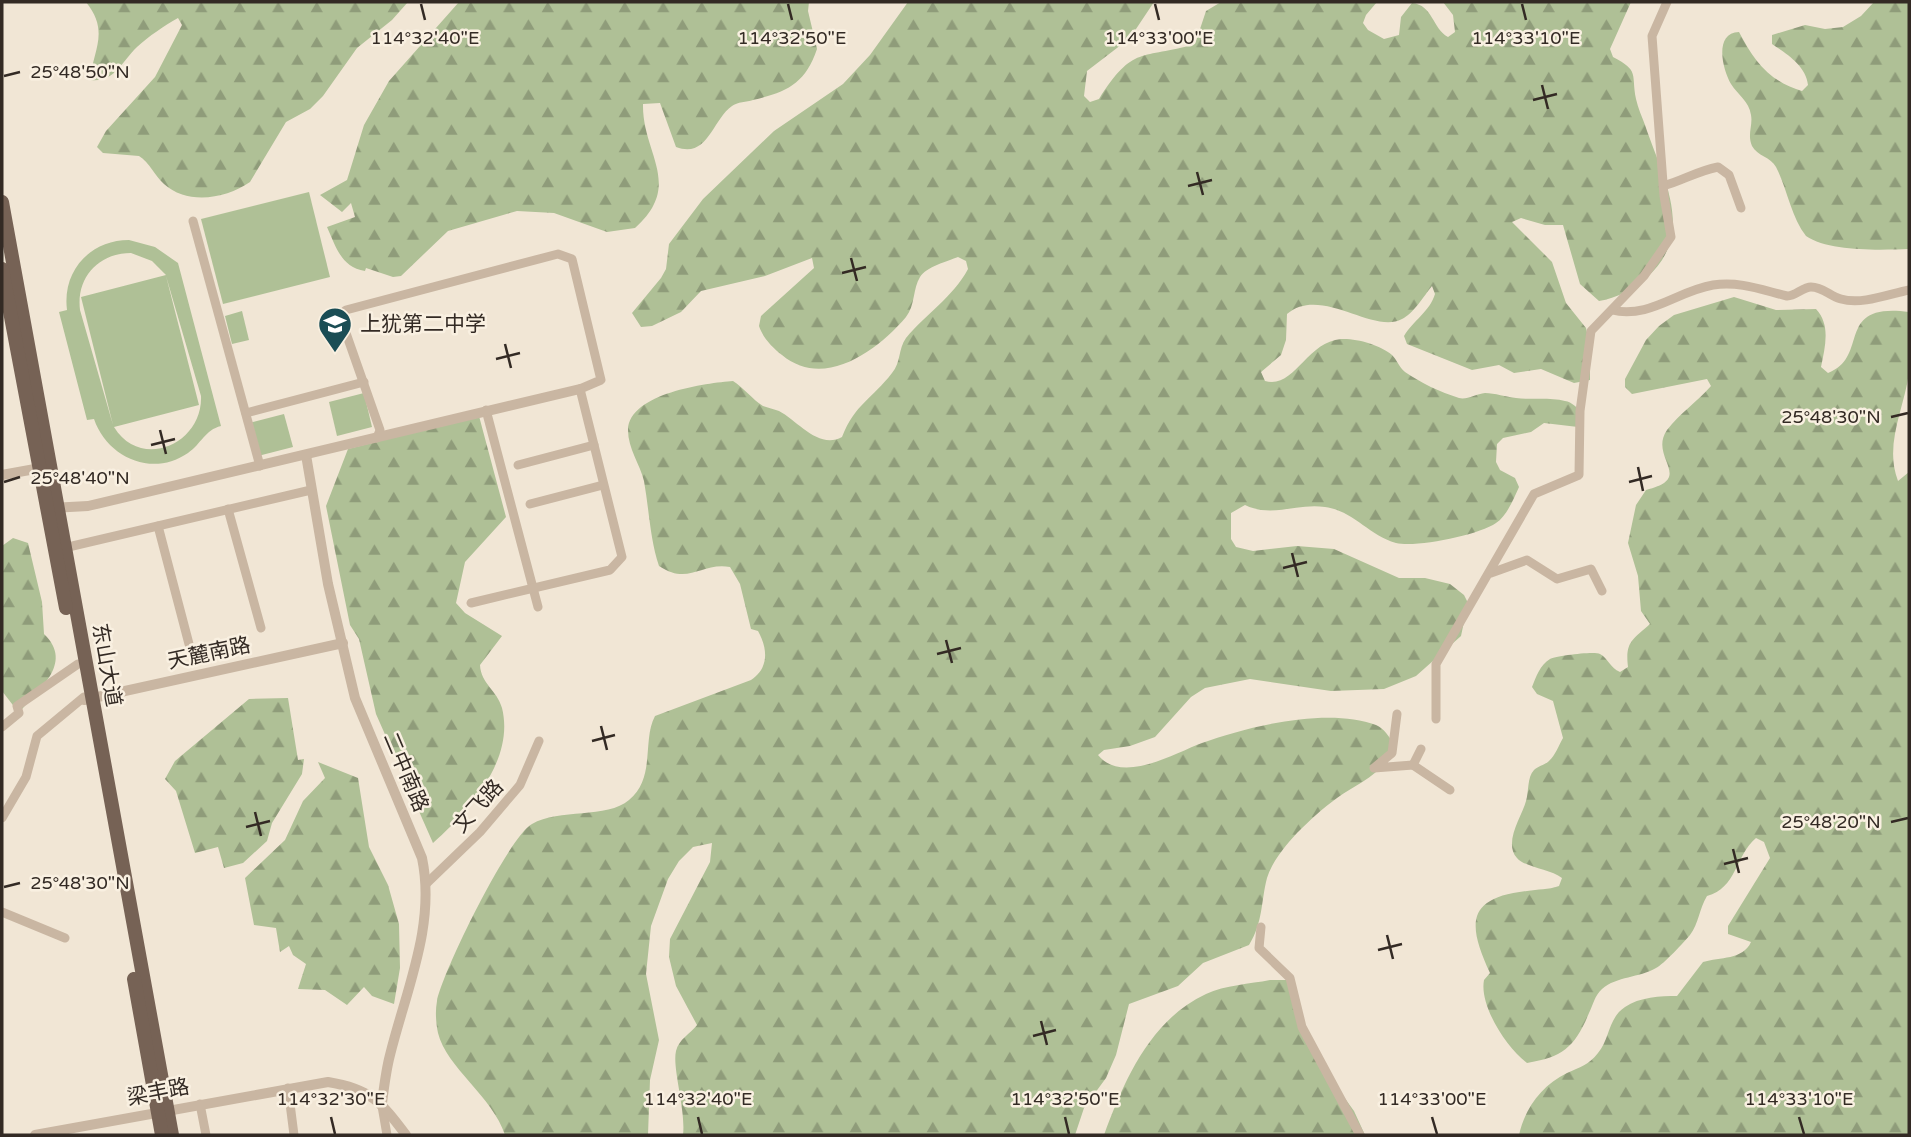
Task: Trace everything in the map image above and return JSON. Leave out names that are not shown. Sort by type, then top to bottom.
[{"type":"main road","name":"东山大道","points":[[2,202],[43,467]]},
{"type":"main road","name":"东山大道","points":[[2,269],[87,699]]},
{"type":"main road","name":"东山大道","points":[[51,508],[64,548],[87,699],[163,1111],[172,1135]]},
{"type":"main road","name":"东山大道","points":[[162,1135],[163,1111]]},
{"type":"street","points":[[1436,719],[1436,664],[1491,573],[1534,494],[1579,475],[1580,411],[1591,331],[1644,275],[1671,237],[1663,186],[1652,36],[1667,2]]},
{"type":"street","points":[[1663,186],[1676,183],[1693,172],[1718,167],[1729,175],[1741,208]]},
{"type":"street","points":[[193,221],[260,466]]},
{"type":"street","points":[[51,508],[88,506],[306,456],[580,389],[601,380],[572,259],[558,254],[346,310],[340,316],[380,430],[377,438]]},
{"type":"street","points":[[1612,310],[1628,314],[1666,304],[1713,285],[1744,284],[1788,296],[1809,287],[1821,289],[1841,300],[1863,300],[1909,290]]},
{"type":"street","points":[[246,413],[363,382]]},
{"type":"street","points":[[471,603],[610,569],[622,557],[580,389]]},
{"type":"street","points":[[486,410],[538,607]]},
{"type":"street","points":[[518,465],[594,445]]},
{"type":"street","name":"二中南路","points":[[306,456],[328,584],[355,698],[422,858],[427,883],[420,942],[389,1057],[382,1103]]},
{"type":"street","points":[[2,475],[43,467]]},
{"type":"street","points":[[530,504],[604,485]]},
{"type":"street","points":[[64,548],[311,490]]},
{"type":"street","points":[[228,509],[261,628]]},
{"type":"street","points":[[158,526],[188,644]]},
{"type":"street","points":[[1491,573],[1527,560],[1558,579],[1591,569],[1602,591]]},
{"type":"street","name":"天麓南路","points":[[87,699],[343,643]]},
{"type":"street","points":[[2,727],[19,713],[17,706],[78,664]]},
{"type":"street","points":[[2,818],[26,777],[37,736],[87,699]]},
{"type":"street","points":[[1397,713],[1392,753],[1374,768],[1413,765],[1450,790]]},
{"type":"street","name":"文飞路","points":[[427,883],[480,832],[520,785],[539,741]]},
{"type":"street","points":[[1413,765],[1421,749]]},
{"type":"street","points":[[2,912],[65,938]]},
{"type":"street","points":[[1261,927],[1259,948],[1290,978],[1302,1027],[1360,1135]]},
{"type":"street","name":"梁丰路","points":[[35,1135],[288,1088],[338,1083],[366,1091],[382,1103]]},
{"type":"street","points":[[288,1088],[294,1135]]},
{"type":"street","points":[[382,1103],[387,1135]]},
{"type":"street","points":[[382,1103],[406,1135]]},
{"type":"street","points":[[200,1104],[206,1135]]},
{"type":"green space","points":[[86,2],[408,2],[392,20],[357,48],[323,96],[310,109],[286,122],[250,182],[218,196],[195,197],[173,191],[139,156],[103,153],[97,147],[106,131],[155,77],[182,25],[178,18],[142,43],[112,75],[90,80],[99,32]]},
{"type":"green space","points":[[459,2],[809,2],[808,11],[817,49],[807,71],[793,85],[776,94],[732,106],[703,143],[695,148],[676,147],[660,103],[643,104],[644,122],[659,183],[657,197],[649,212],[635,228],[607,232],[554,213],[517,211],[448,231],[401,276],[393,277],[366,268],[365,271],[357,269],[340,255],[327,227],[355,217],[351,203],[342,212],[320,195],[347,180],[364,125],[389,81]]},
{"type":"green space","points":[[908,2],[1154,2],[1130,38],[1087,71],[1084,96],[1090,102],[1099,99],[1121,69],[1140,57],[1195,44],[1206,11],[1221,2],[1377,2],[1363,23],[1368,30],[1384,39],[1399,35],[1401,17],[1412,3],[1424,8],[1448,37],[1455,32],[1453,15],[1443,2],[1631,2],[1610,49],[1613,57],[1627,66],[1633,74],[1637,102],[1667,186],[1673,224],[1670,243],[1661,261],[1646,278],[1624,293],[1599,301],[1580,284],[1563,225],[1545,225],[1521,218],[1512,222],[1552,262],[1566,303],[1586,328],[1590,345],[1590,380],[1574,383],[1541,369],[1514,373],[1499,365],[1472,370],[1407,344],[1404,336],[1433,300],[1435,294],[1432,286],[1410,313],[1402,319],[1390,322],[1315,305],[1301,307],[1287,314],[1286,340],[1281,355],[1261,372],[1265,381],[1275,382],[1285,378],[1319,348],[1329,342],[1347,339],[1381,348],[1392,355],[1411,376],[1459,398],[1485,393],[1559,400],[1570,403],[1583,413],[1578,427],[1544,423],[1531,432],[1503,438],[1497,444],[1496,462],[1500,470],[1515,478],[1519,487],[1500,520],[1488,528],[1462,536],[1418,544],[1396,543],[1377,535],[1344,513],[1325,507],[1265,510],[1245,505],[1231,513],[1231,539],[1236,547],[1253,551],[1297,546],[1334,549],[1399,578],[1425,578],[1450,584],[1464,595],[1468,603],[1461,636],[1416,676],[1384,689],[1331,691],[1250,679],[1205,688],[1191,697],[1155,737],[1130,746],[1104,750],[1098,755],[1108,764],[1134,767],[1164,759],[1242,730],[1312,718],[1357,720],[1376,725],[1384,730],[1394,744],[1385,763],[1378,770],[1321,810],[1279,854],[1267,878],[1259,920],[1249,945],[1203,963],[1178,986],[1129,1004],[1116,1055],[1106,1078],[1084,1108],[1075,1135],[683,1135],[683,1114],[675,1058],[677,1047],[697,1025],[676,986],[669,957],[670,939],[710,862],[712,843],[693,847],[679,861],[668,879],[651,926],[646,974],[659,1040],[650,1080],[648,1135],[505,1135],[491,1108],[450,1058],[438,1033],[436,1017],[437,1001],[451,963],[493,878],[508,853],[532,824],[555,816],[608,810],[629,800],[643,781],[649,736],[655,716],[751,680],[764,664],[765,651],[761,638],[758,631],[751,629],[740,584],[730,567],[720,566],[679,574],[659,566],[644,481],[629,437],[632,417],[641,407],[671,392],[733,381],[763,406],[779,411],[809,433],[825,440],[842,437],[858,409],[895,369],[906,338],[947,297],[968,269],[966,261],[958,257],[927,270],[918,281],[909,313],[894,330],[865,353],[832,367],[815,369],[798,365],[771,345],[759,326],[761,316],[814,268],[812,258],[765,276],[701,291],[681,312],[652,326],[641,327],[632,313],[661,278],[666,269],[669,244],[703,199],[774,131],[843,84],[870,55]]},
{"type":"green space","points":[[1874,2],[1909,2],[1909,249],[1870,250],[1841,247],[1806,236],[1776,167],[1752,146],[1750,110],[1731,84],[1723,61],[1722,52],[1726,38],[1739,32],[1764,69],[1781,82],[1802,91],[1808,85],[1804,72],[1795,61],[1772,44],[1772,35],[1805,25],[1825,29],[1843,27],[1861,16]]},
{"type":"green space","points":[[309,192],[330,277],[223,304],[201,219]]},
{"type":"green space","points":[[129,240],[155,247],[178,263],[221,426],[211,430],[188,453],[160,464],[132,460],[120,453],[109,444],[94,419],[87,420],[59,312],[67,310],[69,283],[82,260],[102,245]],"holes":[[[131,253],[152,261],[166,275],[81,297],[113,425],[80,310],[80,298],[86,277],[92,269],[109,257]],[[166,276],[201,396],[199,413],[192,427],[181,439],[154,449],[139,447],[126,440],[114,427],[199,405]]]},
{"type":"green space","points":[[1734,297],[1776,310],[1816,309],[1825,329],[1821,367],[1828,373],[1841,365],[1861,323],[1870,315],[1885,311],[1909,312],[1909,373],[1896,427],[1893,454],[1898,481],[1909,472],[1909,1135],[1519,1135],[1536,1098],[1558,1078],[1595,1057],[1619,1012],[1643,999],[1677,996],[1703,962],[1737,955],[1751,942],[1728,934],[1728,926],[1770,858],[1764,842],[1756,838],[1749,845],[1730,879],[1717,892],[1707,896],[1693,930],[1669,958],[1649,971],[1614,982],[1602,989],[1584,1025],[1566,1049],[1559,1054],[1527,1063],[1503,1037],[1490,1014],[1484,980],[1490,973],[1476,928],[1482,907],[1492,900],[1559,886],[1562,878],[1520,861],[1513,852],[1512,845],[1532,773],[1551,759],[1563,738],[1553,701],[1537,694],[1532,687],[1539,671],[1550,659],[1590,653],[1600,654],[1620,672],[1628,667],[1631,642],[1650,624],[1641,611],[1638,576],[1628,543],[1636,505],[1646,490],[1668,480],[1670,473],[1663,450],[1667,430],[1711,386],[1707,379],[1632,394],[1625,387],[1625,379],[1646,340],[1659,326],[1674,315]]},
{"type":"green space","points":[[242,311],[249,340],[232,344],[225,316]]},
{"type":"green space","points":[[364,393],[372,427],[337,436],[329,402]]},
{"type":"green space","points":[[284,414],[293,447],[258,456],[249,423]]},
{"type":"green space","points":[[479,416],[506,517],[465,562],[456,603],[465,613],[502,636],[480,665],[483,677],[502,708],[502,747],[486,783],[474,800],[433,843],[376,714],[359,639],[350,625],[326,506],[348,449]]},
{"type":"green space","points":[[13,538],[28,543],[42,602],[44,634],[53,645],[56,656],[50,676],[19,713],[2,691],[2,546]]},
{"type":"green space","points":[[288,698],[298,760],[304,759],[302,774],[272,823],[267,841],[243,863],[224,868],[218,847],[195,853],[176,791],[165,779],[175,761],[249,699]]},
{"type":"green space","points":[[318,762],[358,778],[369,847],[388,885],[399,924],[400,968],[394,1004],[372,996],[364,987],[347,1005],[325,990],[298,989],[306,964],[293,955],[289,946],[280,952],[276,928],[254,925],[245,878],[285,840],[303,801],[325,778]]},
{"type":"green space","points":[[1270,980],[1287,980],[1318,1061],[1354,1111],[1365,1135],[1104,1135],[1130,1074],[1154,1036],[1169,1019],[1186,1005],[1213,991]]},
{"type":"place","name":"上犹第二中学","points":[[335,354]]}]
